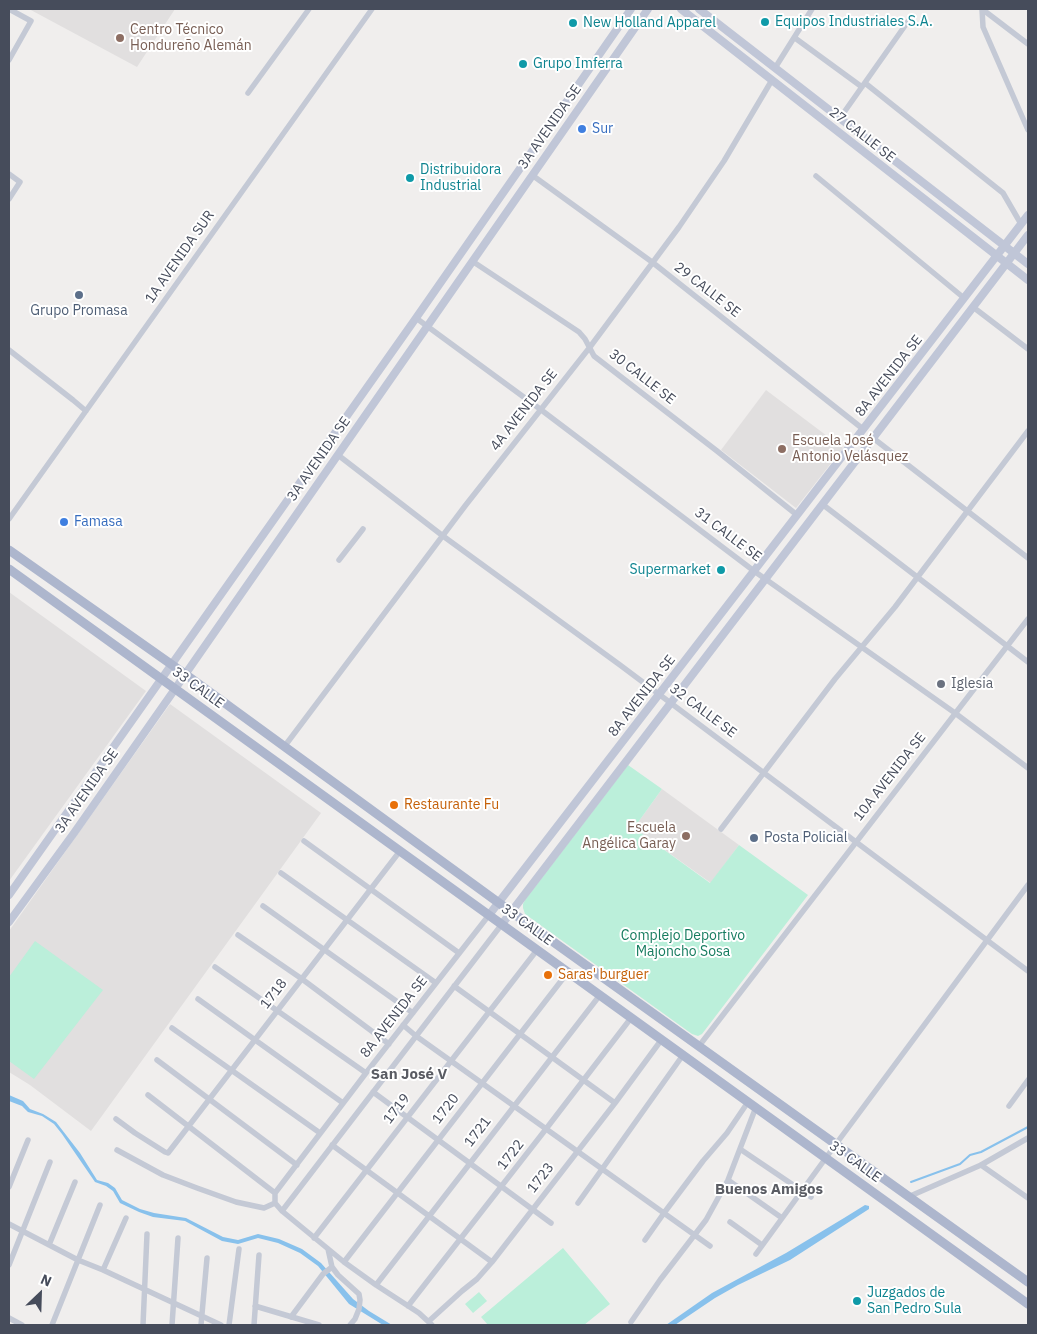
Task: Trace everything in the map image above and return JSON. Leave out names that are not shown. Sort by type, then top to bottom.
[{"type":"main road","name":"3A AVENIDA SE","points":[[9,895],[416,318],[631,9]]},
{"type":"main road","name":"3A AVENIDA SE","points":[[9,922],[175,689],[648,9]]},
{"type":"main road","name":"27 CALLE SE","points":[[681,9],[1028,280]]},
{"type":"main road","name":"27 CALLE SE","points":[[699,9],[1028,264]]},
{"type":"main road","name":"8A AVENIDA SE","points":[[489,915],[1028,214]]},
{"type":"main road","name":"8A AVENIDA SE","points":[[502,924],[1028,235]]},
{"type":"main road","name":"33 CALLE","points":[[9,550],[185,674],[511,912],[1028,1282]]},
{"type":"main road","name":"33 CALLE","points":[[9,569],[1028,1304]]},
{"type":"street","points":[[9,9],[31,22],[9,60]]},
{"type":"street","points":[[248,93],[309,9]]},
{"type":"street","name":"1A AVENIDA SUR","points":[[9,519],[372,9]]},
{"type":"street","points":[[775,68],[812,9]]},
{"type":"street","points":[[982,9],[1028,44]]},
{"type":"street","points":[[982,9],[982,27],[1028,130]]},
{"type":"street","points":[[840,118],[909,20]]},
{"type":"street","points":[[795,38],[863,85],[1003,193],[1021,224]]},
{"type":"street","name":"4A AVENIDA SE","points":[[284,747],[540,409],[590,347],[689,214],[724,161],[772,80]]},
{"type":"street","points":[[9,174],[20,182],[9,199]]},
{"type":"street","name":"29 CALLE SE","points":[[532,175],[652,262],[863,429]]},
{"type":"street","points":[[816,176],[964,298]]},
{"type":"street","name":"30 CALLE SE","points":[[472,261],[579,332],[594,356],[717,451],[797,516]]},
{"type":"street","points":[[973,307],[1028,349]]},
{"type":"street","name":"31 CALLE SE","points":[[416,318],[754,571],[863,647],[1028,768]]},
{"type":"street","points":[[9,350],[86,411]]},
{"type":"street","points":[[721,829],[1028,431]]},
{"type":"street","points":[[873,438],[1028,558]]},
{"type":"street","name":"32 CALLE SE","points":[[338,454],[443,536],[764,772],[1028,971]]},
{"type":"street","points":[[822,504],[1028,662]]},
{"type":"street","points":[[339,560],[363,529]]},
{"type":"street","name":"10A AVENIDA SE","points":[[699,1046],[1028,619]]},
{"type":"street","points":[[304,841],[459,953]]},
{"type":"street","name":"1718","points":[[116,1119],[168,1153],[400,851]]},
{"type":"street","points":[[282,873],[436,982]]},
{"type":"street","points":[[756,1254],[1028,886]]},
{"type":"street","points":[[263,906],[413,1013]]},
{"type":"street","name":"8A AVENIDA SE","points":[[275,1194],[489,915]]},
{"type":"street","name":"8A AVENIDA SE","points":[[282,1211],[502,924]]},
{"type":"street","points":[[238,935],[302,979],[389,1044]]},
{"type":"street","name":"1719","points":[[314,1238],[537,950]]},
{"type":"street","points":[[215,967],[366,1073]]},
{"type":"street","name":"1720","points":[[344,1262],[568,972]]},
{"type":"street","points":[[454,986],[615,1103]]},
{"type":"street","name":"1721","points":[[376,1285],[600,995]]},
{"type":"street","points":[[198,999],[343,1103]]},
{"type":"street","name":"1722","points":[[408,1306],[632,1018]]},
{"type":"street","points":[[403,1025],[710,1246]]},
{"type":"street","points":[[172,1028],[320,1133]]},
{"type":"street","name":"1723","points":[[430,1323],[477,1279],[492,1262],[662,1040]]},
{"type":"street","points":[[578,1203],[683,1055]]},
{"type":"street","points":[[157,1060],[297,1165]]},
{"type":"street","points":[[1009,1106],[1028,1080]]},
{"type":"street","points":[[373,1092],[551,1223]]},
{"type":"street","points":[[148,1095],[275,1194],[275,1203],[282,1211],[314,1238],[344,1262],[419,1313],[430,1323]]},
{"type":"street","points":[[631,1322],[660,1280],[706,1220],[728,1180],[740,1149],[752,1105]]},
{"type":"street","points":[[646,1240],[703,1162],[752,1105]]},
{"type":"street","points":[[908,1197],[981,1165],[1028,1138]]},
{"type":"street","points":[[9,1187],[28,1140]]},
{"type":"street","points":[[332,1145],[492,1262]]},
{"type":"street","points":[[740,1149],[811,1197]]},
{"type":"street","points":[[117,1150],[163,1175],[236,1202],[264,1208],[275,1203]]},
{"type":"street","points":[[9,1265],[50,1162]]},
{"type":"street","points":[[981,1165],[1028,1198]]},
{"type":"street","points":[[728,1180],[782,1218]]},
{"type":"street","points":[[49,1245],[75,1182]]},
{"type":"street","points":[[52,1325],[100,1204]]},
{"type":"street","points":[[103,1270],[126,1218]]},
{"type":"street","points":[[730,1222],[762,1245]]},
{"type":"street","points":[[9,1224],[78,1260],[221,1325]]},
{"type":"street","points":[[143,1325],[147,1234]]},
{"type":"street","points":[[172,1325],[178,1238]]},
{"type":"street","points":[[229,1325],[239,1249]]},
{"type":"street","points":[[328,1249],[330,1268],[359,1294],[359,1309],[350,1325]]},
{"type":"street","points":[[254,1325],[259,1255]]},
{"type":"street","points":[[201,1325],[207,1258]]},
{"type":"street","points":[[291,1316],[323,1274],[330,1268]]},
{"type":"street","points":[[255,1306],[319,1325]]},
{"type":"street","points":[[9,1318],[22,1325]]},
{"type":"shaded area","name":"Centro Técnico Hondureño Alemán","points":[[29,9],[175,9],[137,67]]},
{"type":"shaded area","name":"Escuela José Antonio Velásquez","points":[[766,390],[843,448],[796,508],[721,450]]},
{"type":"shaded area","points":[[9,592],[146,691],[9,881]]},
{"type":"shaded area","points":[[170,704],[321,813],[91,1131],[30,1085],[9,1072],[9,931]]},
{"type":"shaded area","name":"Escuela Angélica Garay","points":[[662,789],[739,845],[711,883],[634,828]]},
{"type":"green space","name":"Complejo Deportivo Majoncho Sosa","points":[[628,765],[662,789],[634,828],[710,883],[739,845],[808,895],[702,1034],[698,1036],[692,1034],[525,914],[523,908],[525,900]]},
{"type":"green space","points":[[35,941],[103,990],[34,1079],[9,1061],[9,977]]},
{"type":"green space","points":[[563,1248],[610,1304],[584,1325],[488,1325],[481,1317]]},
{"type":"green space","points":[[479,1292],[487,1301],[473,1313],[465,1304]]},
{"type":"water","points":[[9,1095],[23,1101],[30,1109],[56,1122],[80,1153],[97,1180],[108,1183],[115,1188],[122,1200],[140,1209],[154,1213],[186,1218],[223,1237],[238,1240],[258,1234],[279,1239],[302,1249],[321,1263],[353,1299],[392,1325],[383,1325],[349,1304],[318,1266],[300,1253],[278,1243],[258,1238],[238,1244],[222,1241],[185,1221],[153,1217],[120,1203],[113,1191],[95,1182],[54,1124],[42,1116],[28,1112],[22,1106],[9,1101]]},
{"type":"water","points":[[865,1205],[869,1206],[869,1209],[790,1260],[715,1298],[675,1325],[666,1325],[712,1293],[786,1253]]},
{"type":"waterway","points":[[911,1182],[960,1164],[970,1155],[981,1152],[1028,1127]]},
{"type":"place","name":"Equipos Industriales S.A.","points":[[765,22]]},
{"type":"place","name":"New Holland Apparel","points":[[573,23]]},
{"type":"place","name":"Centro Técnico Hondureño Alemán","points":[[120,38]]},
{"type":"place","name":"Grupo Imferra","points":[[523,64]]},
{"type":"place","name":"Sur","points":[[582,129]]},
{"type":"place","name":"Distribuidora Industrial","points":[[410,178]]},
{"type":"place","name":"Grupo Promasa","points":[[79,295]]},
{"type":"place","name":"Escuela José Antonio Velásquez","points":[[782,449]]},
{"type":"place","name":"Famasa","points":[[64,522]]},
{"type":"place","name":"Supermarket","points":[[721,570]]},
{"type":"place","name":"Iglesia","points":[[941,684]]},
{"type":"place","name":"Restaurante Fu","points":[[394,805]]},
{"type":"place","name":"Escuela Angélica Garay","points":[[686,836]]},
{"type":"place","name":"Posta Policial","points":[[754,838]]},
{"type":"place","name":"Saras' burguer","points":[[548,975]]},
{"type":"place","name":"Juzgados de San Pedro Sula","points":[[857,1301]]},
{"type":"district","name":"San José V","points":[[409,1075]]},
{"type":"district","name":"Buenos Amigos","points":[[769,1190]]}]
